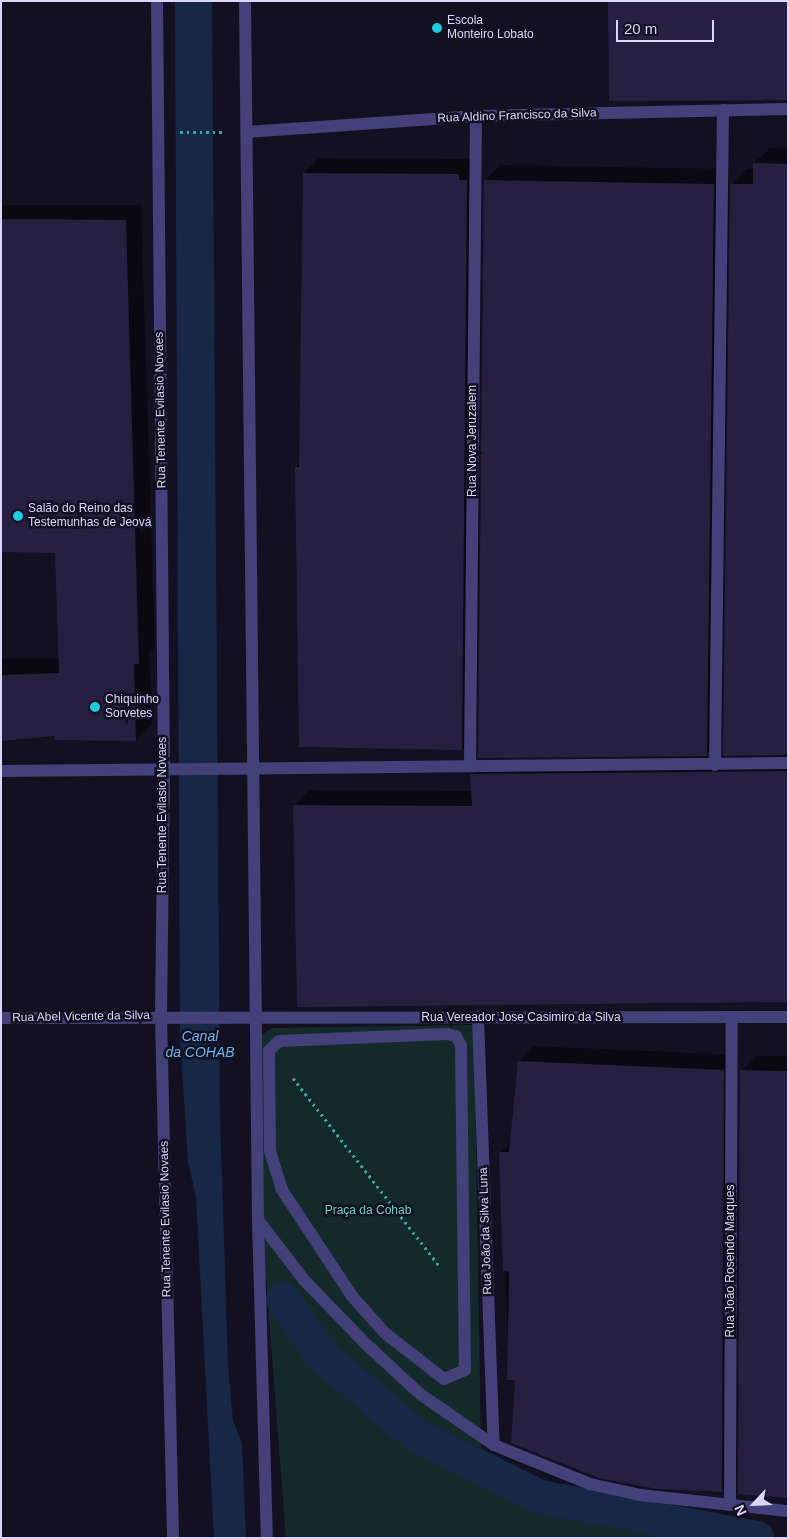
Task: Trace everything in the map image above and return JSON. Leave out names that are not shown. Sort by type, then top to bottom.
[{"type":"street","name":"Rua Tenente Evilasio Novaes","points":[[157,1],[169,768],[161,1016],[173,1538]]},
{"type":"street","points":[[245,1],[255,1019],[258,1220],[267,1538]]},
{"type":"street","name":"Rua Aldino Francisco da Silva","points":[[247,132],[476,116],[788,109]]},
{"type":"street","points":[[715,765],[723,110]]},
{"type":"street","name":"Rua Nova Jeruzalem","points":[[470,766],[476,116]]},
{"type":"street","points":[[1,771],[788,763]]},
{"type":"street","name":"Rua Abel Vicente da Silva","points":[[1,1018],[161,1016],[224,1018]]},
{"type":"street","name":"Rua João Rosendo Marques","points":[[730,1505],[732,1017]]},
{"type":"street","name":"Rua Vereador Jose Casimiro da Silva","points":[[224,1018],[788,1017]]},
{"type":"street","name":"Rua João da Silva Luna","points":[[478,1018],[494,1445]]},
{"type":"street","points":[[447,1034],[460,1040],[464,1299],[465,1370],[444,1379],[385,1333],[352,1296],[320,1252],[272,1166],[269,1048],[289,1040],[447,1034]]},
{"type":"street","points":[[258,1220],[304,1280],[366,1344],[420,1394],[494,1445],[590,1484],[788,1512]]},
{"type":"path","points":[[172,132],[216,132]]},
{"type":"path","points":[[269,1048],[464,1299]]},
{"type":"green space","name":"Praça da Cohab","points":[[474,1025],[481,1450],[598,1525],[777,1538],[286,1538],[264,1253],[260,1036],[272,1028]]},
{"type":"water","name":"Canal da COHAB","points":[[175,1],[212,1],[220,1115],[228,1366],[233,1420],[242,1443],[246,1538],[214,1538],[196,1197],[188,1162],[180,1039]]},
{"type":"building","points":[[608,1],[788,1],[788,100],[609,101]]},
{"type":"building","points":[[753,163],[788,164],[788,755],[723,756],[730,184],[753,184]]},
{"type":"building","points":[[303,173],[459,174],[459,180],[467,180],[462,750],[299,747],[295,467],[299,467]]},
{"type":"building","points":[[484,180],[714,184],[707,756],[478,758]]},
{"type":"building","points":[[1,219],[126,220],[139,664],[134,664],[136,741],[55,740],[55,736],[1,741],[1,675],[59,673],[55,553],[1,552]]},
{"type":"building","points":[[788,771],[788,1002],[297,1007],[293,805],[472,806],[470,774]]},
{"type":"building","points":[[518,1061],[724,1070],[722,1492],[657,1489],[599,1478],[511,1443],[515,1380],[507,1380],[509,1272],[503,1271],[499,1152],[509,1152]]},
{"type":"building","points":[[740,1070],[788,1071],[788,1498],[738,1494]]},
{"type":"waterway","points":[[283,1299],[322,1356],[416,1435],[540,1497],[757,1538]]},
{"type":"place","name":"Escola Monteiro Lobato","points":[[437,28]]},
{"type":"place","name":"Salão do Reino das Testemunhas de Jeová","points":[[18,516]]},
{"type":"place","name":"Chiquinho Sorvetes","points":[[95,707]]}]
